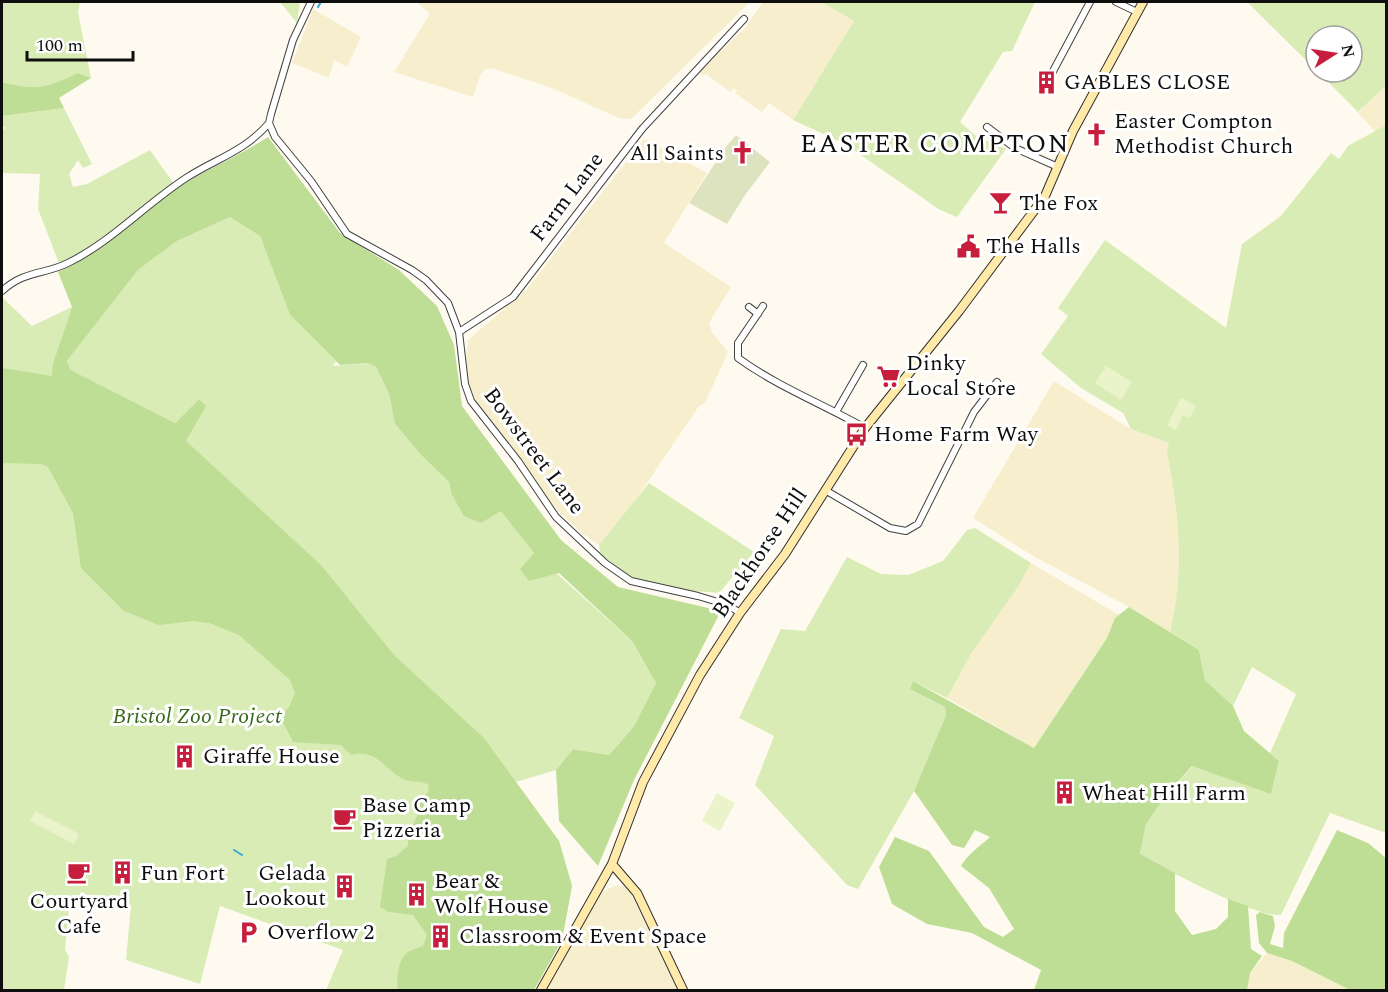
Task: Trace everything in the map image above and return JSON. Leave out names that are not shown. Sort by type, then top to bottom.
[{"type":"main road","name":"Blackhorse Hill","points":[[541,990],[612,864],[643,782],[700,675],[740,614],[785,554],[865,428],[1033,214],[1058,167],[1072,131],[1143,2]]},
{"type":"main road","points":[[612,864],[637,892],[683,990]]},
{"type":"street","points":[[2,291],[21,278],[67,264],[87,253],[187,177],[220,161],[257,137],[270,123],[293,40],[310,2]]},
{"type":"street","points":[[1051,75],[1090,2]]},
{"type":"street","points":[[1116,2],[1137,12]]},
{"type":"street","name":"Farm Lane","points":[[459,332],[513,297],[642,129],[744,19]]},
{"type":"street","points":[[257,137],[274,137],[270,123]]},
{"type":"street","points":[[987,127],[1015,148],[1058,167]]},
{"type":"street","name":"Bowstreet Lane","points":[[274,137],[311,181],[347,234],[426,280],[448,303],[459,332],[465,384],[471,401],[518,461],[556,517],[605,563],[631,581],[728,605],[740,614]]},
{"type":"street","points":[[763,306],[738,342],[738,358],[780,387],[836,412],[865,428]]},
{"type":"street","points":[[749,307],[758,314]]},
{"type":"street","points":[[836,412],[864,365]]},
{"type":"street","points":[[825,490],[890,528],[901,532],[911,529],[918,524],[974,412],[997,382]]},
{"type":"shaded area","points":[[417,2],[750,2],[631,119],[619,118],[552,88],[491,68],[484,70],[480,76],[473,97],[394,72],[430,14]]},
{"type":"shaded area","points":[[763,2],[821,2],[854,21],[793,120],[769,103],[762,112],[735,93],[737,91],[734,88],[730,92],[706,74],[704,76],[698,72],[745,28]]},
{"type":"shaded area","points":[[313,9],[361,37],[347,67],[334,60],[329,78],[292,63]]},
{"type":"shaded area","points":[[1386,86],[1386,125],[1375,131],[1358,113]]},
{"type":"shaded area","points":[[644,139],[707,173],[664,243],[731,287],[709,323],[712,332],[728,352],[705,403],[699,406],[632,505],[599,545],[578,530],[542,494],[519,457],[478,406],[469,387],[465,367],[468,340],[527,289]]},
{"type":"shaded area","points":[[1054,381],[1131,429],[1169,443],[1179,519],[1180,554],[1176,608],[1170,632],[1129,607],[1033,556],[973,518]]},
{"type":"shaded area","points":[[1031,563],[1119,615],[1115,618],[1107,638],[1034,748],[947,698],[972,652],[1018,587]]},
{"type":"shaded area","points":[[618,885],[628,888],[678,990],[546,990],[603,891]]},
{"type":"shaded area","points":[[1267,953],[1292,961],[1350,990],[1247,990],[1250,973]]},
{"type":"green space","points":[[2,2],[80,2],[78,12],[91,78],[78,73],[49,85],[33,87],[2,82]]},
{"type":"green space","points":[[280,2],[300,2],[297,23]]},
{"type":"green space","points":[[821,2],[1035,2],[1012,51],[1003,52],[960,122],[976,136],[1006,149],[957,217],[940,210],[845,144],[793,120],[854,21]]},
{"type":"green space","points":[[1247,2],[1386,2],[1386,86],[1358,112],[1330,84],[1364,84],[1364,24],[1304,24],[1304,58]]},
{"type":"green space","points":[[78,73],[91,78],[59,98],[64,108],[2,116],[2,82],[33,87],[49,85]]},
{"type":"green space","points":[[64,108],[92,164],[83,168],[78,160],[69,174],[73,187],[87,184],[150,150],[174,184],[76,256],[59,263],[38,209],[40,174],[2,173],[2,131],[6,127],[2,128],[2,116]]},
{"type":"green space","points":[[1386,125],[1386,833],[1330,813],[1281,915],[1268,914],[1231,901],[1140,855],[1146,824],[1167,794],[1193,766],[1271,793],[1279,761],[1270,753],[1296,694],[1252,667],[1233,706],[1205,680],[1199,650],[1170,632],[1178,587],[1179,542],[1175,497],[1167,452],[1169,443],[1131,429],[1123,413],[1081,388],[1041,354],[1068,316],[1058,308],[1105,240],[1226,328],[1242,244],[1281,216],[1331,153],[1339,159],[1348,146]]},
{"type":"green space","points":[[736,135],[770,162],[727,224],[689,203]]},
{"type":"green space","points":[[268,137],[340,233],[399,270],[437,306],[454,345],[462,406],[561,540],[618,587],[721,611],[634,780],[598,866],[559,821],[556,770],[573,749],[609,755],[634,726],[656,683],[632,641],[559,573],[529,581],[520,569],[534,553],[501,511],[481,523],[464,516],[451,493],[449,482],[423,457],[395,424],[389,394],[376,367],[368,363],[340,365],[290,315],[260,236],[230,217],[177,241],[138,270],[67,361],[71,370],[175,423],[199,399],[206,406],[186,441],[321,565],[394,655],[484,738],[559,841],[572,886],[562,940],[534,990],[398,990],[400,963],[410,951],[423,946],[427,935],[413,915],[389,912],[380,907],[387,859],[396,856],[408,846],[409,834],[418,814],[419,802],[428,792],[429,785],[399,777],[375,758],[361,754],[351,755],[341,745],[293,742],[284,724],[278,719],[289,707],[295,693],[290,680],[239,635],[209,623],[193,621],[159,625],[124,611],[81,568],[73,513],[48,467],[41,464],[2,463],[2,368],[52,376],[53,363],[72,307],[58,272],[108,242],[155,204],[197,176]]},
{"type":"green space","name":"Bristol Zoo Project","points":[[230,217],[260,236],[290,315],[336,361],[333,366],[369,363],[376,367],[389,394],[395,424],[423,457],[449,482],[451,493],[501,510],[534,553],[632,641],[656,683],[634,726],[609,755],[573,749],[556,770],[516,782],[559,841],[572,886],[562,940],[534,990],[326,990],[343,950],[220,906],[200,984],[126,960],[131,905],[69,909],[65,950],[69,957],[64,990],[2,990],[2,297],[32,326],[72,307],[53,363],[185,441],[205,406],[199,399],[175,423],[71,370],[67,361],[138,270],[177,241]]},
{"type":"green space","points":[[1106,366],[1132,382],[1121,400],[1095,383]]},
{"type":"green space","points":[[1181,398],[1196,406],[1190,418],[1183,415],[1176,430],[1167,425]]},
{"type":"green space","points":[[649,483],[754,552],[719,593],[683,590],[632,578],[600,554],[599,545]]},
{"type":"green space","points":[[975,528],[1031,563],[1018,587],[972,652],[947,698],[913,681],[910,689],[945,707],[946,715],[914,791],[858,889],[847,885],[755,785],[774,736],[739,718],[781,629],[805,631],[847,557],[881,574],[908,575],[943,561],[967,530]]},
{"type":"green space","points":[[1129,607],[1199,650],[1205,680],[1233,706],[1244,731],[1279,761],[1271,794],[1192,766],[1167,794],[1146,824],[1140,854],[1175,873],[1175,911],[1192,935],[1216,929],[1228,917],[1228,899],[1248,906],[1251,949],[1262,956],[1250,973],[1247,990],[1034,990],[1041,970],[972,933],[927,924],[892,904],[879,867],[895,837],[929,851],[984,927],[1003,937],[1014,929],[989,888],[961,866],[970,854],[990,837],[975,830],[964,848],[952,845],[914,791],[946,715],[945,707],[910,689],[913,681],[1034,748],[1107,638],[1115,618]]},
{"type":"green space","points":[[717,793],[735,803],[720,831],[702,821]]},
{"type":"green space","points":[[35,811],[79,834],[74,844],[30,821]]},
{"type":"green space","points":[[1337,830],[1368,843],[1386,858],[1386,990],[1350,990],[1292,961],[1267,953],[1259,943],[1256,915],[1260,912],[1273,916],[1275,926],[1270,944],[1283,948],[1284,933]]},
{"type":"waterway","points":[[318,7],[321,2]]},
{"type":"waterway","points":[[234,850],[242,855]]},
{"type":"place","name":"GABLES CLOSE","points":[[1046,82]]},
{"type":"place","name":"Easter Compton Methodist Church","points":[[1096,134]]},
{"type":"place","name":"All Saints","points":[[742,153]]},
{"type":"place","name":"The Fox","points":[[1001,203]]},
{"type":"place","name":"The Halls","points":[[968,246]]},
{"type":"place","name":"Dinky Local Store","points":[[888,376]]},
{"type":"place","name":"Home Farm Way","points":[[856,434]]},
{"type":"place","name":"Giraffe House","points":[[185,756]]},
{"type":"place","name":"Wheat Hill Farm","points":[[1064,793]]},
{"type":"place","name":"Base Camp Pizzeria","points":[[344,818]]},
{"type":"place","name":"Courtyard Cafe","points":[[79,872]]},
{"type":"place","name":"Fun Fort","points":[[122,873]]},
{"type":"place","name":"Gelada Lookout","points":[[344,886]]},
{"type":"place","name":"Bear & Wolf House","points":[[416,894]]},
{"type":"place","name":"Overflow 2","points":[[249,932]]},
{"type":"place","name":"Classroom & Event Space","points":[[441,936]]},
{"type":"district","name":"EASTER COMPTON","points":[[935,144]]}]
